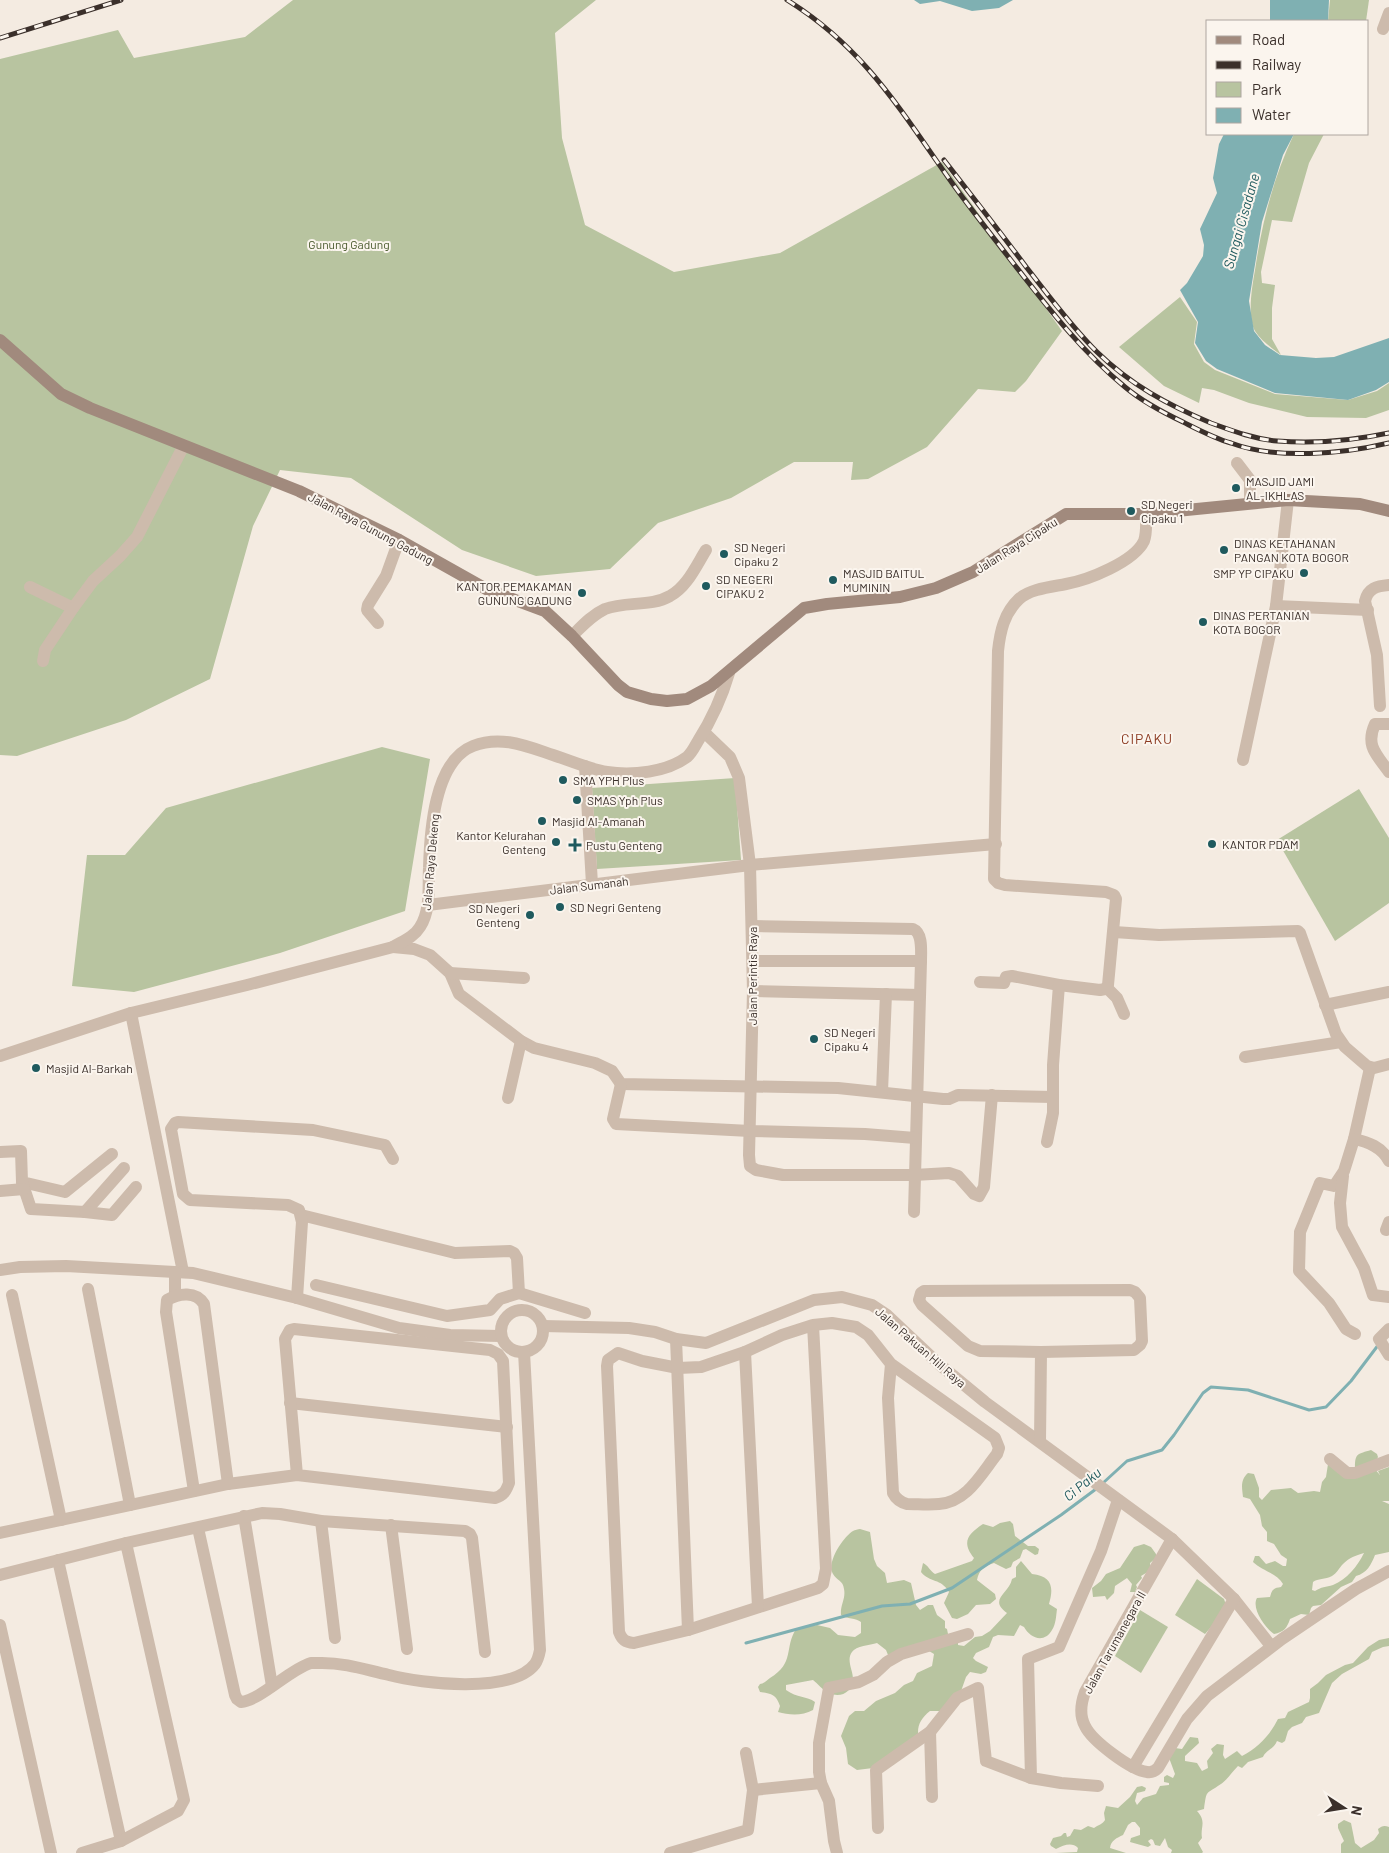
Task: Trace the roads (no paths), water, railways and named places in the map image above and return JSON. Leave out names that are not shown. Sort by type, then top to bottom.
[{"type":"street","points":[[1383,29],[1389,13]]},
{"type":"street","name":"Jalan Raya Gunung Gadung","points":[[0,340],[61,394],[90,408],[299,491],[399,540],[488,590],[545,611],[572,636],[618,685],[628,692],[651,699],[667,701],[688,699],[711,686],[729,672]]},
{"type":"street","points":[[43,661],[45,650],[93,581],[138,537],[184,445]]},
{"type":"street","points":[[1238,463],[1250,482],[1250,503]]},
{"type":"street","points":[[1243,760],[1276,606],[1288,500]]},
{"type":"street","name":"Jalan Raya Cipaku","points":[[729,672],[804,608],[900,597],[936,588],[973,572],[1066,514],[1146,514],[1288,500],[1360,504],[1389,510]]},
{"type":"street","points":[[1107,988],[1114,932],[1116,899],[1114,894],[998,883],[994,879],[998,651],[1004,622],[1010,609],[1020,598],[1048,588],[1078,582],[1118,566],[1140,547],[1145,539],[1146,514]]},
{"type":"street","points":[[378,623],[367,610],[368,605],[386,576],[399,540]]},
{"type":"street","points":[[572,636],[590,618],[608,608],[660,601],[671,596],[685,583],[706,550]]},
{"type":"street","points":[[1380,706],[1377,655],[1365,601],[1366,594],[1376,587],[1389,585]]},
{"type":"street","points":[[30,587],[73,608]]},
{"type":"street","points":[[1276,606],[1368,610]]},
{"type":"street","name":"Jalan Raya Dekeng","points":[[0,1056],[131,1013],[393,947],[413,935],[421,926],[428,905],[430,843],[436,803],[443,778],[449,765],[457,756],[472,746],[499,740],[517,743],[608,772],[643,772],[673,766],[689,755],[704,732],[724,691],[729,672]]},
{"type":"street","points":[[1389,724],[1375,724],[1370,738],[1372,747],[1389,772]]},
{"type":"street","name":"Jalan Perintis Raya","points":[[704,732],[730,757],[739,778],[750,865],[753,926],[750,1166],[756,1170],[783,1175],[914,1176],[954,1174],[977,1196],[982,1194],[992,1095]]},
{"type":"street","points":[[586,766],[592,884]]},
{"type":"street","name":"Jalan Sumanah","points":[[428,905],[750,865],[996,844]]},
{"type":"street","points":[[753,926],[917,930],[922,961],[914,1212]]},
{"type":"street","points":[[1114,932],[1159,934],[1298,931],[1313,965],[1325,1006],[1336,1034],[1363,1064],[1370,1068],[1389,1064]]},
{"type":"street","points":[[393,947],[414,950],[430,955],[450,973],[459,994],[521,1042],[534,1048],[595,1063],[612,1071],[620,1084],[613,1119],[616,1124],[750,1131],[865,1134],[915,1138]]},
{"type":"street","points":[[753,961],[922,961]]},
{"type":"street","points":[[450,973],[524,978]]},
{"type":"street","points":[[980,982],[1004,983],[1006,977],[1012,976],[1059,985],[1100,990],[1107,988]]},
{"type":"street","points":[[1047,1142],[1053,1113],[1053,1052],[1059,985]]},
{"type":"street","points":[[1107,988],[1117,998],[1124,1014]]},
{"type":"street","points":[[753,991],[920,995]]},
{"type":"street","points":[[1325,1006],[1389,992]]},
{"type":"street","points":[[882,1092],[886,994]]},
{"type":"street","points":[[131,1013],[183,1272],[191,1295]]},
{"type":"street","points":[[508,1098],[521,1042]]},
{"type":"street","points":[[1244,1057],[1342,1042]]},
{"type":"street","points":[[1370,1068],[1354,1139],[1344,1171],[1340,1203],[1342,1227],[1364,1268],[1373,1295],[1389,1298]]},
{"type":"street","points":[[620,1084],[838,1088],[949,1099],[958,1095],[1053,1097]]},
{"type":"street","points":[[297,1298],[302,1222],[298,1210],[288,1205],[190,1200],[186,1198],[183,1194],[172,1126],[178,1122],[313,1130],[385,1145],[393,1159]]},
{"type":"street","points":[[1354,1139],[1370,1143],[1386,1155],[1389,1160]]},
{"type":"street","points":[[0,1152],[21,1151],[23,1186],[31,1209],[112,1215],[136,1187]]},
{"type":"street","points":[[0,1191],[23,1186],[65,1192],[112,1154]]},
{"type":"street","points":[[85,1212],[124,1168]]},
{"type":"street","points":[[1344,1171],[1334,1186],[1320,1183],[1300,1232],[1299,1271],[1329,1303],[1346,1329],[1355,1334]]},
{"type":"street","points":[[301,1215],[455,1253],[510,1251],[517,1258],[518,1292]]},
{"type":"street","points":[[0,1270],[51,1266],[183,1272],[297,1298],[400,1328],[450,1335],[501,1336]]},
{"type":"street","points":[[175,1296],[183,1272]]},
{"type":"street","points":[[316,1285],[447,1316],[490,1310],[500,1299],[518,1292],[585,1313]]},
{"type":"street","points":[[88,1289],[130,1505]]},
{"type":"street","points":[[1130,1290],[1135,1292],[1140,1298],[1142,1341],[1134,1350],[1041,1352],[987,1352],[975,1349],[960,1339],[922,1305],[919,1296],[924,1291],[1130,1290]]},
{"type":"street","points":[[12,1295],[60,1520]]},
{"type":"street","points":[[194,1491],[166,1312],[167,1300],[175,1296],[191,1295],[199,1298],[204,1304],[228,1484]]},
{"type":"street","name":"Jalan Pakuan Hill Raya","points":[[543,1326],[629,1328],[655,1332],[676,1339],[706,1343],[744,1330],[814,1300],[842,1297],[872,1305],[887,1314],[958,1381],[1172,1539]]},
{"type":"street","points":[[517,1310],[530,1311],[540,1320],[543,1326],[540,1344],[530,1351],[516,1352],[504,1343],[501,1336],[506,1317],[517,1310]]},
{"type":"street","points":[[813,1325],[826,1576],[823,1584],[818,1588],[688,1630],[634,1643],[621,1639],[619,1632],[608,1360],[618,1353],[642,1361],[678,1368],[701,1367],[745,1352],[782,1335],[813,1325],[832,1323],[856,1327],[868,1335],[891,1364],[998,1442],[997,1454],[970,1490],[956,1500],[940,1504],[907,1504],[895,1497],[893,1493],[888,1398],[891,1364]]},
{"type":"street","points":[[0,1533],[228,1484],[297,1475],[495,1498],[502,1496],[507,1491],[509,1483],[503,1361],[498,1354],[490,1350],[294,1329],[287,1334],[285,1339],[297,1475]]},
{"type":"street","points":[[1384,1348],[1389,1329]]},
{"type":"street","points":[[676,1339],[688,1630]]},
{"type":"street","points":[[198,1528],[235,1695],[241,1702],[246,1701],[311,1663],[338,1663],[389,1675],[445,1684],[499,1682],[516,1678],[535,1664],[540,1650],[524,1352]]},
{"type":"street","points":[[745,1352],[758,1607]]},
{"type":"street","points":[[1040,1441],[1041,1352]]},
{"type":"street","points":[[290,1403],[507,1427]]},
{"type":"street","points":[[1330,1460],[1348,1473],[1355,1473],[1389,1460]]},
{"type":"street","points":[[1031,1778],[1028,1659],[1059,1647],[1101,1551],[1114,1497]]},
{"type":"street","points":[[0,1575],[126,1543],[262,1513],[321,1521],[465,1532],[470,1534],[472,1538],[485,1652]]},
{"type":"street","points":[[244,1516],[272,1686]]},
{"type":"street","points":[[321,1521],[335,1638]]},
{"type":"street","points":[[391,1525],[408,1649]]},
{"type":"street","points":[[1172,1539],[1234,1599],[1271,1646]]},
{"type":"street","name":"Jalan Tarumanegara II","points":[[1133,1767],[1089,1734],[1082,1718],[1082,1701],[1085,1692],[1172,1539]]},
{"type":"street","points":[[82,1853],[121,1841],[178,1811],[184,1800],[126,1543]]},
{"type":"street","points":[[58,1560],[121,1841]]},
{"type":"street","points":[[1234,1599],[1133,1767],[1147,1772],[1156,1770],[1182,1727],[1200,1703],[1271,1646],[1356,1589],[1389,1571]]},
{"type":"street","points":[[0,1625],[51,1853]]},
{"type":"street","points":[[837,1853],[829,1801],[821,1783],[819,1772],[819,1743],[829,1688],[860,1682],[873,1676],[887,1662],[901,1654],[968,1634]]},
{"type":"street","points":[[878,1828],[876,1770],[930,1732],[957,1698],[978,1688],[986,1761],[1031,1778],[1098,1786]]},
{"type":"street","points":[[930,1732],[932,1796]]},
{"type":"street","points":[[670,1853],[746,1832],[750,1827],[753,1790],[746,1753]]},
{"type":"street","points":[[753,1790],[821,1783]]},
{"type":"water","points":[[914,0],[1013,0],[999,8],[972,11],[940,1],[920,4]]},
{"type":"water","points":[[1270,0],[1329,0],[1328,20],[1270,20]]},
{"type":"water","name":"Sungai Cisadane","points":[[1224,135],[1293,135],[1283,155],[1262,222],[1249,301],[1254,331],[1265,345],[1280,355],[1316,358],[1334,357],[1389,338],[1389,382],[1376,390],[1348,400],[1275,393],[1217,369],[1206,361],[1195,343],[1198,322],[1180,290],[1187,283],[1203,256],[1204,245],[1200,229],[1217,193],[1213,178],[1219,144]]},
{"type":"waterway","name":"Ci Paku","points":[[1103,1483],[1127,1461],[1162,1450],[1203,1393],[1211,1387],[1248,1390],[1309,1410],[1326,1407],[1351,1381],[1379,1344]]},
{"type":"waterway","name":"Ci Paku","points":[[746,1643],[882,1606],[910,1604],[952,1588],[1061,1515],[1096,1489]]},
{"type":"railway","points":[[0,38],[121,0]]},
{"type":"railway","points":[[787,0],[838,38],[859,59],[896,104],[965,200],[1050,310],[1093,358],[1132,392],[1160,410],[1201,431],[1225,441],[1268,452],[1310,454],[1351,450],[1389,443]]},
{"type":"railway","points":[[944,160],[1078,332],[1110,364],[1151,393],[1211,423],[1268,440],[1291,442],[1333,441],[1389,433]]},
{"type":"place","name":"MASJID JAMI AL-IKHLAS","points":[[1236,488]]},
{"type":"place","name":"SD Negeri Cipaku 1","points":[[1131,511]]},
{"type":"place","name":"DINAS KETAHANAN PANGAN KOTA BOGOR","points":[[1224,550]]},
{"type":"place","name":"SD Negeri Cipaku 2","points":[[724,554]]},
{"type":"place","name":"SMP YP CIPAKU","points":[[1304,573]]},
{"type":"place","name":"MASJID BAITUL MUMININ","points":[[833,580]]},
{"type":"place","name":"SD NEGERI CIPAKU 2","points":[[706,586]]},
{"type":"place","name":"KANTOR PEMAKAMAN GUNUNG GADUNG","points":[[582,593]]},
{"type":"place","name":"DINAS PERTANIAN KOTA BOGOR","points":[[1203,622]]},
{"type":"place","name":"SMA YPH Plus","points":[[563,780]]},
{"type":"place","name":"SMAS Yph Plus","points":[[577,800]]},
{"type":"place","name":"Masjid Al-Amanah","points":[[542,821]]},
{"type":"place","name":"Kantor Kelurahan Genteng","points":[[556,842]]},
{"type":"place","name":"KANTOR PDAM","points":[[1212,844]]},
{"type":"place","name":"Pustu Genteng","points":[[575,845]]},
{"type":"place","name":"SD Negri Genteng","points":[[560,907]]},
{"type":"place","name":"SD Negeri Genteng","points":[[530,915]]},
{"type":"place","name":"SD Negeri Cipaku 4","points":[[814,1039]]},
{"type":"place","name":"Masjid Al-Barkah","points":[[36,1068]]},
{"type":"district","name":"CIPAKU","points":[[1147,738]]},
{"type":"park label","name":"Gunung Gadung","points":[[349,244]]}]
